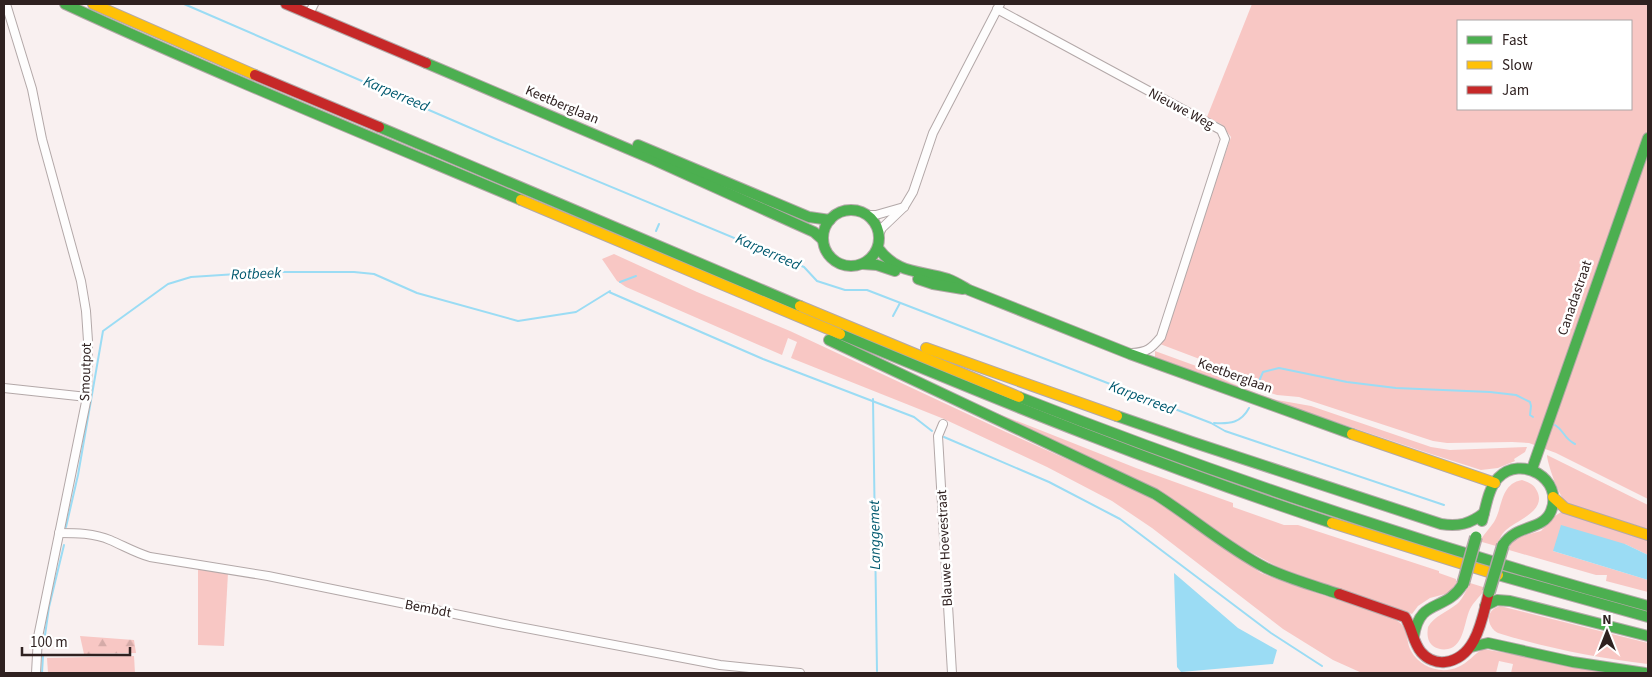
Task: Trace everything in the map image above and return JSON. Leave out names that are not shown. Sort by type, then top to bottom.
[{"type":"main road","points":[[65,4],[254,88],[797,317],[1098,440],[1263,500],[1452,562],[1648,617]]},
{"type":"main road","points":[[93,4],[226,63],[987,384],[1102,429],[1298,500],[1495,563],[1648,606]]},
{"type":"main road","name":"Keetberglaan","points":[[286,4],[725,190],[814,232],[823,240]]},
{"type":"main road","name":"Keetberglaan","points":[[309,5],[808,217],[830,220]]},
{"type":"main road","name":"Canadastraat","points":[[1532,469],[1648,138]]},
{"type":"main road","points":[[846,211],[857,211],[867,215],[875,223],[879,234],[878,248],[873,257],[864,264],[847,266],[837,262],[827,253],[823,240],[825,229],[830,220],[846,211]]},
{"type":"main road","name":"Keetberglaan","points":[[878,248],[892,264],[921,275],[944,278],[956,282],[968,290]]},
{"type":"main road","name":"Keetberglaan","points":[[864,264],[877,264],[933,284],[968,290],[1130,354],[1264,403],[1495,483]]},
{"type":"main road","points":[[797,317],[808,330],[1155,494],[1182,510],[1254,562],[1283,576],[1405,617],[1410,624],[1414,637],[1419,649],[1432,660],[1442,662],[1461,658],[1471,647],[1503,545],[1507,538],[1512,533],[1534,526],[1547,518],[1553,504],[1553,497],[1546,478],[1532,469],[1514,468],[1506,472],[1495,483],[1476,537],[1463,584],[1457,595],[1451,600],[1431,606],[1418,617],[1415,624],[1414,637]]},
{"type":"main road","points":[[870,334],[892,335],[1076,402],[1307,482],[1424,519],[1456,527],[1475,521],[1484,513]]},
{"type":"main road","points":[[1553,497],[1565,508],[1648,535]]},
{"type":"main road","points":[[1485,606],[1501,599],[1648,636]]},
{"type":"main road","points":[[1480,623],[1491,635],[1537,649],[1648,668]]},
{"type":"main road","points":[[1471,647],[1488,643],[1573,662],[1645,673]]},
{"type":"street","name":"Smoutpot","points":[[6,4],[28,73],[42,139],[81,281],[88,341],[87,397],[38,637],[36,673]]},
{"type":"street","name":"Nieuwe Weg","points":[[879,234],[882,228],[904,207],[913,192],[933,133],[998,7],[1221,130],[1226,139],[1161,337],[1152,347],[1142,352],[1130,354]]},
{"type":"street","points":[[867,215],[876,215],[904,207]]},
{"type":"street","points":[[4,388],[87,397]]},
{"type":"street","name":"Blauwe Hoevestraat","points":[[943,424],[938,436],[952,673]]},
{"type":"street","name":"Bembdt","points":[[59,533],[93,535],[108,539],[150,557],[268,576],[504,624],[720,665],[800,673]]},
{"type":"green space","points":[[1252,4],[1648,4],[1648,499],[1556,453],[1529,443],[1447,443],[1433,441],[1299,397],[1277,395],[1244,384],[1218,366],[1160,344],[1231,137],[1221,124],[1207,117]]},
{"type":"green space","points":[[614,254],[697,292],[790,331],[1006,432],[1136,490],[1176,513],[1261,573],[1394,619],[1404,628],[1415,657],[1432,668],[1445,670],[1458,667],[1483,649],[1619,673],[1511,673],[1513,664],[1499,661],[1496,673],[1362,673],[1333,660],[1283,629],[1152,528],[1112,501],[1047,467],[944,419],[791,358],[797,342],[788,338],[782,355],[626,287],[617,281],[602,259]]},
{"type":"green space","points":[[1155,351],[1199,367],[1259,394],[1277,400],[1311,406],[1431,447],[1450,450],[1527,447],[1525,452],[1514,459],[1515,461],[1498,468],[1481,470],[1291,407],[1155,357]]},
{"type":"green space","points":[[979,406],[1136,468],[1233,503],[1233,507],[1284,525],[1298,525],[1439,571],[1439,573],[1456,579],[1457,582],[1449,593],[1430,598],[1418,606],[1412,614],[1289,573]]},
{"type":"green space","points":[[1547,455],[1648,505],[1648,529],[1572,505],[1565,501],[1554,479]]},
{"type":"green space","points":[[1522,480],[1533,485],[1536,489],[1539,498],[1538,504],[1529,514],[1504,532],[1496,546],[1482,542],[1481,539],[1497,516],[1506,491],[1515,482]]},
{"type":"green space","points":[[1561,512],[1648,539],[1648,555],[1625,544],[1553,551],[1648,580],[1648,592],[1606,581],[1607,575],[1596,575],[1509,550],[1511,542],[1522,536],[1541,531]]},
{"type":"green space","points":[[198,567],[228,573],[224,646],[198,645]]},
{"type":"green space","points":[[1470,583],[1483,587],[1485,590],[1470,609],[1463,633],[1453,647],[1440,649],[1435,647],[1429,640],[1428,627],[1437,617],[1459,602]]},
{"type":"green space","points":[[1500,606],[1648,643],[1648,664],[1572,652],[1498,633],[1491,626],[1489,618],[1492,611]]},
{"type":"green space","points":[[80,636],[134,640],[136,653],[84,654]]},
{"type":"green space","points":[[134,656],[135,673],[48,673],[47,658]]},
{"type":"water","points":[[1561,525],[1625,544],[1648,555],[1648,580],[1553,551]]},
{"type":"water","points":[[1174,573],[1238,628],[1277,650],[1273,664],[1181,672],[1177,667]]},
{"type":"waterway","name":"Karperreed","points":[[184,4],[496,139],[804,267],[817,281],[845,290],[867,290],[1211,423],[1225,431],[1444,505]]},
{"type":"waterway","name":"Rotbeek","points":[[656,231],[659,224]]},
{"type":"waterway","name":"Rotbeek","points":[[66,527],[78,475],[103,331],[168,284],[191,277],[267,272],[354,272],[374,274],[417,293],[518,321],[576,312],[610,291]]},
{"type":"waterway","name":"Rotbeek","points":[[620,282],[636,276]]},
{"type":"waterway","points":[[609,292],[763,359],[914,417],[932,431]]},
{"type":"waterway","name":"Langgemet","points":[[893,316],[900,303]]},
{"type":"waterway","points":[[1256,388],[1263,372],[1279,368],[1347,382],[1396,388],[1516,395],[1530,402],[1530,415],[1533,417]]},
{"type":"waterway","name":"Langgemet","points":[[873,399],[877,671]]},
{"type":"waterway","points":[[1214,423],[1239,420],[1249,408]]},
{"type":"waterway","points":[[1555,425],[1575,444]]},
{"type":"waterway","points":[[944,437],[1049,482],[1120,519],[1271,633],[1322,666]]},
{"type":"waterway","name":"Rotbeek","points":[[45,635],[49,607],[64,545]]},
{"type":"waterway","name":"Rotbeek","points":[[42,673],[43,656]]},
{"type":"traffic: fast","points":[[65,4],[121,30],[521,200]]},
{"type":"traffic: fast","points":[[426,63],[652,159],[814,232],[823,240]]},
{"type":"traffic: fast","points":[[379,127],[800,306]]},
{"type":"traffic: fast","points":[[1532,469],[1648,138]]},
{"type":"traffic: fast","points":[[638,145],[809,217],[830,220]]},
{"type":"traffic: fast","points":[[846,210],[856,210],[871,218],[877,227],[879,238],[877,249],[871,258],[856,266],[846,266],[835,261],[828,254],[823,243],[823,233],[828,222],[835,215],[846,210]]},
{"type":"traffic: fast","points":[[878,248],[893,263],[902,267],[948,279],[969,290],[1130,354],[1352,434]]},
{"type":"traffic: fast","points":[[863,264],[877,265],[895,271]]},
{"type":"traffic: fast","points":[[918,279],[933,284],[963,289]]},
{"type":"traffic: fast","points":[[840,334],[1146,457],[1332,523]]},
{"type":"traffic: fast","points":[[829,340],[1155,494],[1266,568],[1339,594]]},
{"type":"traffic: fast","points":[[1019,397],[1174,456],[1330,510],[1488,560],[1648,606]]},
{"type":"traffic: fast","points":[[1117,416],[1441,524],[1464,524],[1484,513]]},
{"type":"traffic: fast","points":[[1482,521],[1492,487],[1498,478],[1507,471],[1528,469],[1546,480],[1551,489],[1553,499],[1551,511],[1542,522],[1508,538],[1503,545]]},
{"type":"traffic: fast","points":[[1463,584],[1476,537]]},
{"type":"traffic: fast","points":[[1489,592],[1503,545]]},
{"type":"traffic: fast","points":[[1498,575],[1648,617]]},
{"type":"traffic: fast","points":[[1414,636],[1417,624],[1427,610],[1449,599],[1463,584]]},
{"type":"traffic: fast","points":[[1485,606],[1497,600],[1510,601],[1648,636]]},
{"type":"traffic: fast","points":[[1471,647],[1488,643],[1573,662],[1645,673]]},
{"type":"traffic: slow","points":[[93,4],[255,75]]},
{"type":"traffic: slow","points":[[521,200],[840,334]]},
{"type":"traffic: slow","points":[[800,306],[1019,397]]},
{"type":"traffic: slow","points":[[926,348],[1117,416]]},
{"type":"traffic: slow","points":[[1352,434],[1495,483]]},
{"type":"traffic: slow","points":[[1553,497],[1565,508],[1648,535]]},
{"type":"traffic: slow","points":[[1332,523],[1498,575]]},
{"type":"traffic: jam","points":[[286,4],[426,63]]},
{"type":"traffic: jam","points":[[255,75],[379,127]]},
{"type":"traffic: jam","points":[[1339,594],[1405,617],[1421,652],[1432,660],[1445,662],[1456,659],[1471,645],[1480,625],[1489,592]]}]
